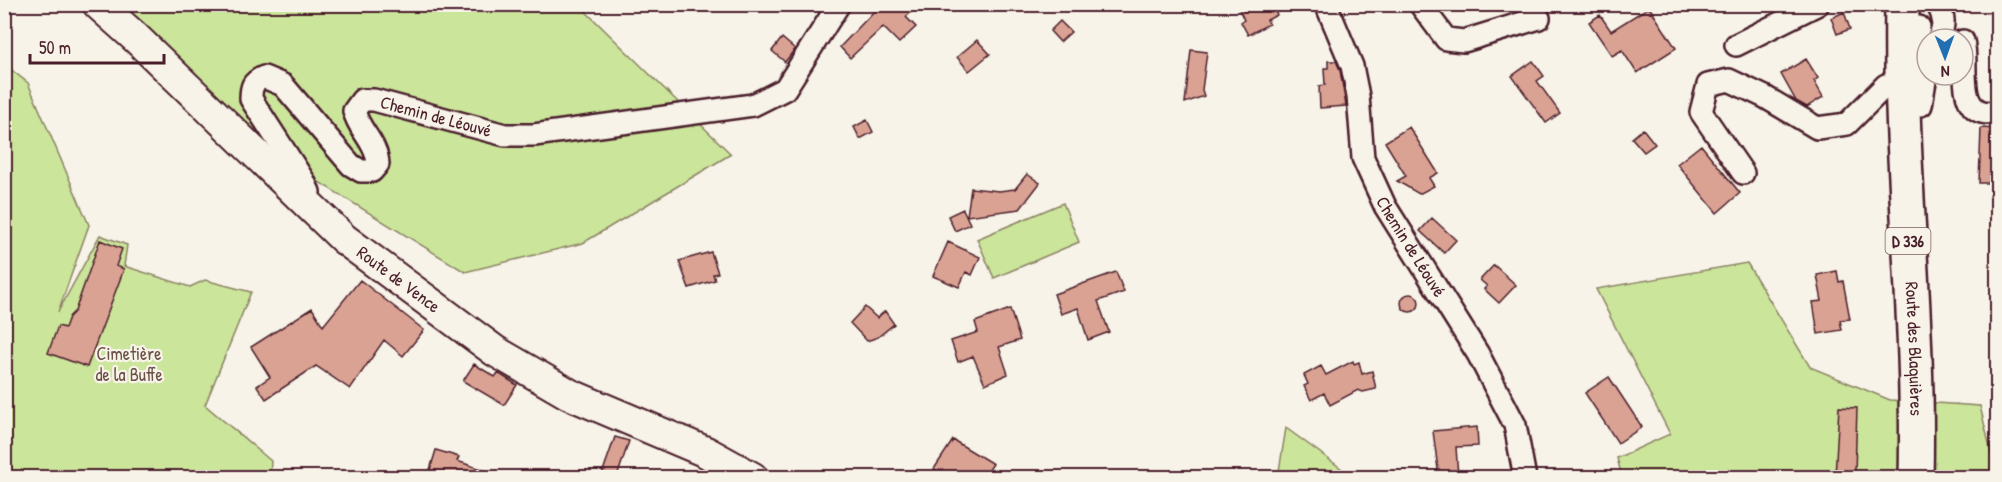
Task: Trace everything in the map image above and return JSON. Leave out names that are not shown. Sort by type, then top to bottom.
[{"type":"main road","name":"Route de Vence","points":[[98,4],[344,239],[495,351],[569,394],[706,452],[753,477]]},
{"type":"main road","name":"Route des Blaquières","points":[[1916,87],[1932,335],[1933,477]]},
{"type":"main road","name":"Route des Blaquières","points":[[1916,87],[1909,274],[1915,338],[1916,477]]},
{"type":"street","name":"Chemin de Léouvé","points":[[306,204],[309,192],[304,181],[251,99],[251,87],[255,81],[264,77],[283,85],[351,165],[361,171],[372,171],[378,164],[378,155],[358,125],[354,111],[362,100],[374,100],[505,135],[534,135],[753,105],[785,89],[839,4]]},
{"type":"street","name":"Chemin de Léouvé","points":[[1326,4],[1352,66],[1359,96],[1363,158],[1385,206],[1478,354],[1515,425],[1525,477]]},
{"type":"street","points":[[1420,4],[1446,39],[1464,41],[1539,18]]},
{"type":"street","points":[[1736,45],[1818,4]]},
{"type":"street","points":[[1924,14],[1954,27]]},
{"type":"street","points":[[1743,173],[1701,112],[1708,85],[1729,80],[1765,97],[1817,128],[1846,124],[1886,85],[1915,85]]},
{"type":"street","points":[[1964,87],[1964,94],[1975,107],[1989,113],[1998,112]]},
{"type":"green space","points":[[119,5],[579,5],[731,154],[583,243],[465,272],[238,132],[143,23]]},
{"type":"green space","name":"Cimetière de la Buffe","points":[[4,64],[28,83],[89,225],[58,312],[100,235],[127,245],[124,266],[190,287],[205,280],[251,292],[205,405],[271,461],[270,477],[5,477]]},
{"type":"green space","points":[[1063,203],[1079,242],[994,278],[977,239]]},
{"type":"green space","points":[[1747,263],[1810,367],[1890,400],[1980,406],[1997,477],[1622,477],[1617,458],[1670,434],[1596,289]]},
{"type":"green space","points":[[1286,428],[1353,477],[1278,477]]},
{"type":"building","points":[[881,4],[919,4],[906,17],[916,27],[899,43],[883,27],[850,58],[840,47]]},
{"type":"building","points":[[1247,4],[1272,4],[1277,15],[1267,20],[1269,24],[1248,35],[1241,22],[1244,20],[1239,9]]},
{"type":"building","points":[[1649,7],[1676,48],[1637,73],[1622,50],[1612,56],[1589,22],[1600,15],[1611,31]]},
{"type":"building","points":[[1844,12],[1850,29],[1837,34],[1831,18]]},
{"type":"building","points":[[1060,21],[1071,32],[1060,42],[1050,31]]},
{"type":"building","points":[[782,38],[795,49],[785,62],[772,51]]},
{"type":"building","points":[[977,40],[990,54],[969,71],[957,57]]},
{"type":"building","points":[[1191,50],[1207,52],[1202,90],[1204,96],[1185,103]]},
{"type":"building","points":[[1806,59],[1818,78],[1814,81],[1823,97],[1807,107],[1796,101],[1781,74]]},
{"type":"building","points":[[1328,61],[1336,61],[1340,70],[1346,106],[1320,108],[1319,86],[1325,85],[1324,68],[1328,68]]},
{"type":"building","points":[[1533,61],[1544,76],[1537,81],[1560,113],[1546,123],[1512,76]]},
{"type":"building","points":[[867,120],[873,132],[860,139],[854,127]]},
{"type":"building","points":[[1409,127],[1438,173],[1429,178],[1434,186],[1419,194],[1397,181],[1406,176],[1385,142]]},
{"type":"building","points":[[1981,128],[1998,129],[1998,183],[1979,183]]},
{"type":"building","points":[[1643,129],[1655,144],[1644,152],[1632,138]]},
{"type":"building","points":[[1701,145],[1740,193],[1717,213],[1677,164]]},
{"type":"building","points":[[1027,174],[1040,183],[1020,209],[967,216],[971,188],[999,191],[1015,189]]},
{"type":"building","points":[[963,209],[970,224],[955,231],[948,216]]},
{"type":"building","points":[[1432,218],[1456,240],[1444,253],[1420,231]]},
{"type":"building","points":[[100,240],[122,249],[116,266],[124,269],[87,367],[48,353],[58,326],[65,328],[69,317],[75,311]]},
{"type":"building","points":[[948,242],[980,257],[972,275],[966,272],[959,287],[933,276]]},
{"type":"building","points":[[711,252],[718,273],[713,274],[715,280],[689,288],[679,261]]},
{"type":"building","points":[[1494,265],[1516,285],[1499,303],[1484,289],[1487,286],[1480,280]]},
{"type":"building","points":[[1837,271],[1839,282],[1843,281],[1850,319],[1840,320],[1842,330],[1818,334],[1813,302],[1822,301],[1817,275]]},
{"type":"building","points":[[1116,272],[1124,292],[1098,301],[1109,332],[1088,340],[1078,308],[1061,314],[1054,294]]},
{"type":"building","points":[[360,280],[424,330],[403,356],[384,340],[350,389],[316,366],[266,399],[257,386],[270,377],[251,347],[312,308],[323,326]]},
{"type":"building","points":[[1406,294],[1414,294],[1419,299],[1417,310],[1406,312],[1401,307],[1401,299]]},
{"type":"building","points":[[865,307],[877,318],[885,311],[894,324],[878,337],[867,341],[850,323]]},
{"type":"building","points":[[1010,309],[1020,340],[999,347],[1008,374],[985,384],[973,356],[958,362],[951,341],[978,332],[975,322]]},
{"type":"building","points":[[1353,361],[1354,364],[1359,362],[1362,374],[1372,371],[1376,389],[1363,392],[1358,390],[1330,405],[1324,393],[1311,400],[1304,386],[1308,384],[1304,375],[1321,366],[1326,375]]},
{"type":"building","points":[[474,364],[495,377],[498,373],[517,385],[504,405],[463,381]]},
{"type":"building","points":[[1609,377],[1642,427],[1618,443],[1585,393]]},
{"type":"building","points":[[1839,407],[1857,408],[1855,472],[1851,472],[1851,477],[1835,477]]},
{"type":"building","points":[[1477,427],[1478,446],[1456,447],[1458,476],[1439,477],[1433,431]]},
{"type":"building","points":[[615,437],[629,441],[617,477],[613,477],[602,474]]},
{"type":"building","points":[[953,440],[993,464],[984,477],[948,477],[934,469]]},
{"type":"building","points":[[436,450],[459,457],[457,461],[499,475],[499,477],[442,477],[429,473]]}]
